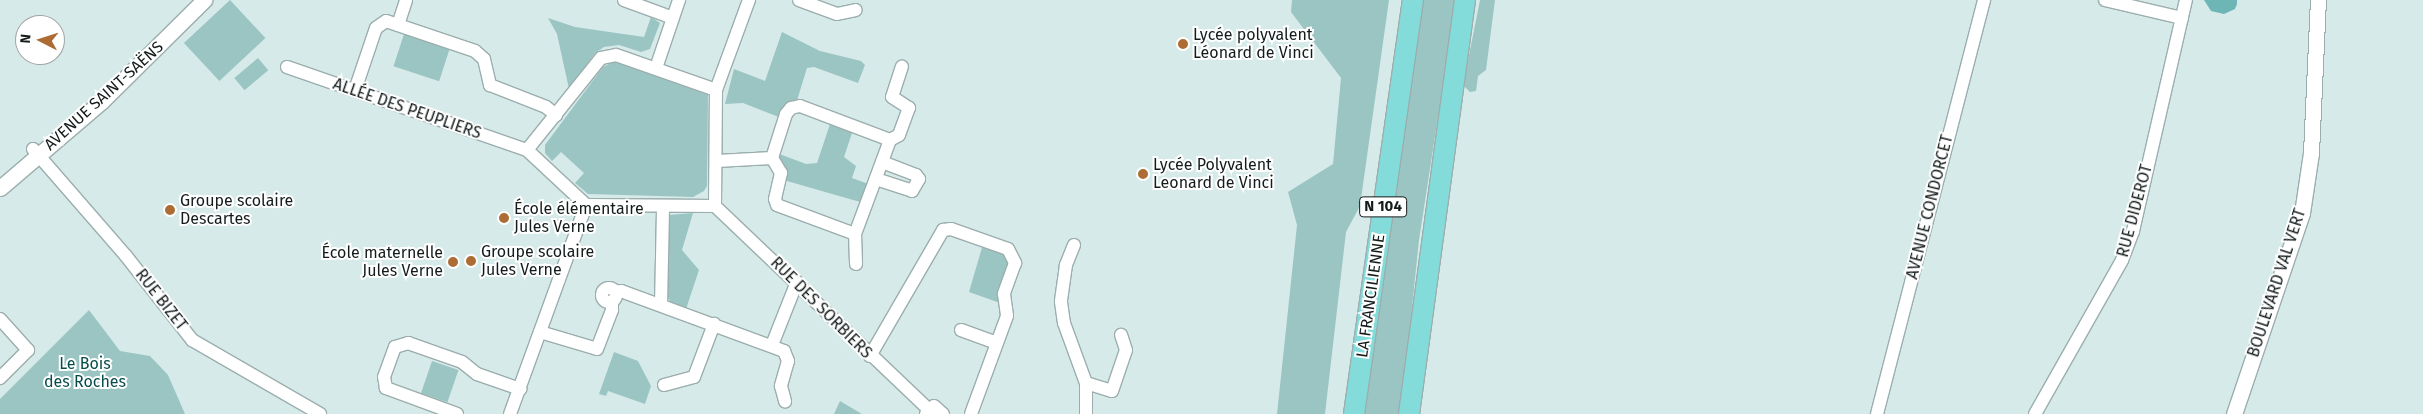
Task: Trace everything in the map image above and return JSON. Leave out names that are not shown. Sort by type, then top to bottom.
[{"type":"highway","name":"LA FRANCILIENNE","points":[[1354,414],[1413,0]]},
{"type":"highway","points":[[1409,414],[1465,0]]},
{"type":"street","name":"AVENUE SAINT-SAËNS","points":[[0,188],[196,0]]},
{"type":"street","name":"AVENUE SAINT-SAËNS","points":[[0,177],[102,101],[204,0]]},
{"type":"street","points":[[398,25],[406,0]]},
{"type":"street","points":[[624,0],[673,18]]},
{"type":"street","points":[[656,68],[679,0]]},
{"type":"street","points":[[716,90],[616,55],[601,58],[527,150],[586,205],[715,206],[717,161],[716,90],[749,0]]},
{"type":"street","points":[[799,0],[838,14],[856,10]]},
{"type":"street","name":"AVENUE CONDORCET","points":[[1877,414],[1984,0]]},
{"type":"street","points":[[2105,0],[2182,18]]},
{"type":"street","name":"RUE DIDEROT","points":[[2035,414],[2122,260],[2133,231],[2186,0]]},
{"type":"street","name":"BOULEVARD VAL VERT","points":[[2234,414],[2302,213],[2311,153],[2318,0]]},
{"type":"street","points":[[355,90],[376,28],[386,22],[475,51],[484,58],[490,85],[546,107],[556,115]]},
{"type":"street","name":"ALLÉE DES PEUPLIERS","points":[[287,67],[527,150]]},
{"type":"street","points":[[856,264],[855,234],[890,140],[899,134],[909,108],[892,97],[902,67]]},
{"type":"street","points":[[855,234],[777,205],[775,199],[781,174],[772,158],[786,114],[791,108],[800,106],[890,140]]},
{"type":"street","name":"RUE BIZET","points":[[36,152],[126,256],[192,340],[320,414]]},
{"type":"street","points":[[717,161],[772,158]]},
{"type":"street","points":[[876,179],[912,191],[919,179],[916,175],[882,162]]},
{"type":"street","points":[[510,414],[586,205]]},
{"type":"street","points":[[661,305],[663,206]]},
{"type":"street","name":"RUE DES SORBIERS","points":[[715,206],[797,282],[927,412],[937,406],[943,414]]},
{"type":"street","points":[[870,356],[937,235],[951,229],[1008,249],[1015,263],[1004,294],[1007,316],[971,414]]},
{"type":"street","points":[[1074,246],[1066,265],[1061,302],[1064,323],[1086,383],[1086,414]]},
{"type":"street","points":[[772,345],[797,282]]},
{"type":"street","points":[[540,332],[597,349],[612,310],[614,297],[621,291],[772,345],[787,355],[781,386],[785,401]]},
{"type":"street","points":[[0,319],[28,350],[0,378]]},
{"type":"street","points":[[664,385],[694,377],[714,324]]},
{"type":"street","points":[[961,330],[997,343]]},
{"type":"street","points":[[1086,383],[1112,391],[1126,350],[1121,335]]},
{"type":"street","points":[[457,414],[386,388],[384,377],[395,347],[408,343],[462,362],[477,374],[520,389]]},
{"type":"green space","points":[[230,0],[265,38],[219,81],[184,43]]},
{"type":"green space","points":[[1292,0],[1389,0],[1360,206],[1346,232],[1325,414],[1277,414],[1297,225],[1288,192],[1333,164],[1341,78],[1291,12]]},
{"type":"green space","points":[[1418,0],[1456,0],[1419,240],[1401,414],[1363,414]]},
{"type":"green space","points":[[1480,0],[1495,0],[1486,70],[1478,76],[1476,91],[1470,92],[1465,87],[1465,75]]},
{"type":"green space","points":[[651,17],[660,23],[650,49],[641,52],[619,45],[604,47],[595,53],[569,89],[557,34],[548,18],[575,27],[644,37]]},
{"type":"green space","points":[[782,32],[820,51],[861,61],[865,65],[858,83],[814,67],[807,68],[795,107],[784,119],[743,103],[725,104],[734,69],[765,81]]},
{"type":"green space","points":[[404,34],[450,49],[439,81],[393,66]]},
{"type":"green space","points":[[258,58],[268,70],[245,90],[234,78]]},
{"type":"green space","points":[[615,61],[708,95],[707,186],[704,191],[693,197],[588,194],[575,183],[584,173],[561,152],[552,161],[545,153],[545,145],[603,67]]},
{"type":"green space","points":[[832,118],[854,127],[844,157],[856,166],[852,178],[874,186],[867,204],[780,179],[774,152],[806,164],[817,163]]},
{"type":"green space","points":[[693,213],[682,250],[699,270],[686,309],[672,305],[666,294],[669,215]]},
{"type":"green space","points":[[983,244],[1005,252],[1010,263],[1000,303],[969,292]]},
{"type":"green space","name":"Le Bois des Roches","points":[[89,310],[120,351],[150,356],[168,375],[185,414],[0,414],[0,399]]},
{"type":"green space","points":[[614,352],[638,361],[651,386],[645,404],[608,391],[606,396],[599,394]]},
{"type":"green space","points":[[432,361],[458,370],[447,402],[421,393]]},
{"type":"green space","points":[[840,401],[862,414],[834,414]]},
{"type":"shaded area","points":[[2204,0],[2237,0],[2237,4],[2235,9],[2224,14],[2211,11]]},
{"type":"place","name":"Lycée polyvalent Léonard de Vinci","points":[[1183,44]]},
{"type":"place","name":"Lycée Polyvalent Leonard de Vinci","points":[[1143,174]]},
{"type":"place","name":"Groupe scolaire Descartes","points":[[170,210]]},
{"type":"place","name":"École élémentaire Jules Verne","points":[[504,218]]},
{"type":"place","name":"Groupe scolaire Jules Verne","points":[[471,261]]},
{"type":"place","name":"École maternelle Jules Verne","points":[[453,262]]}]
